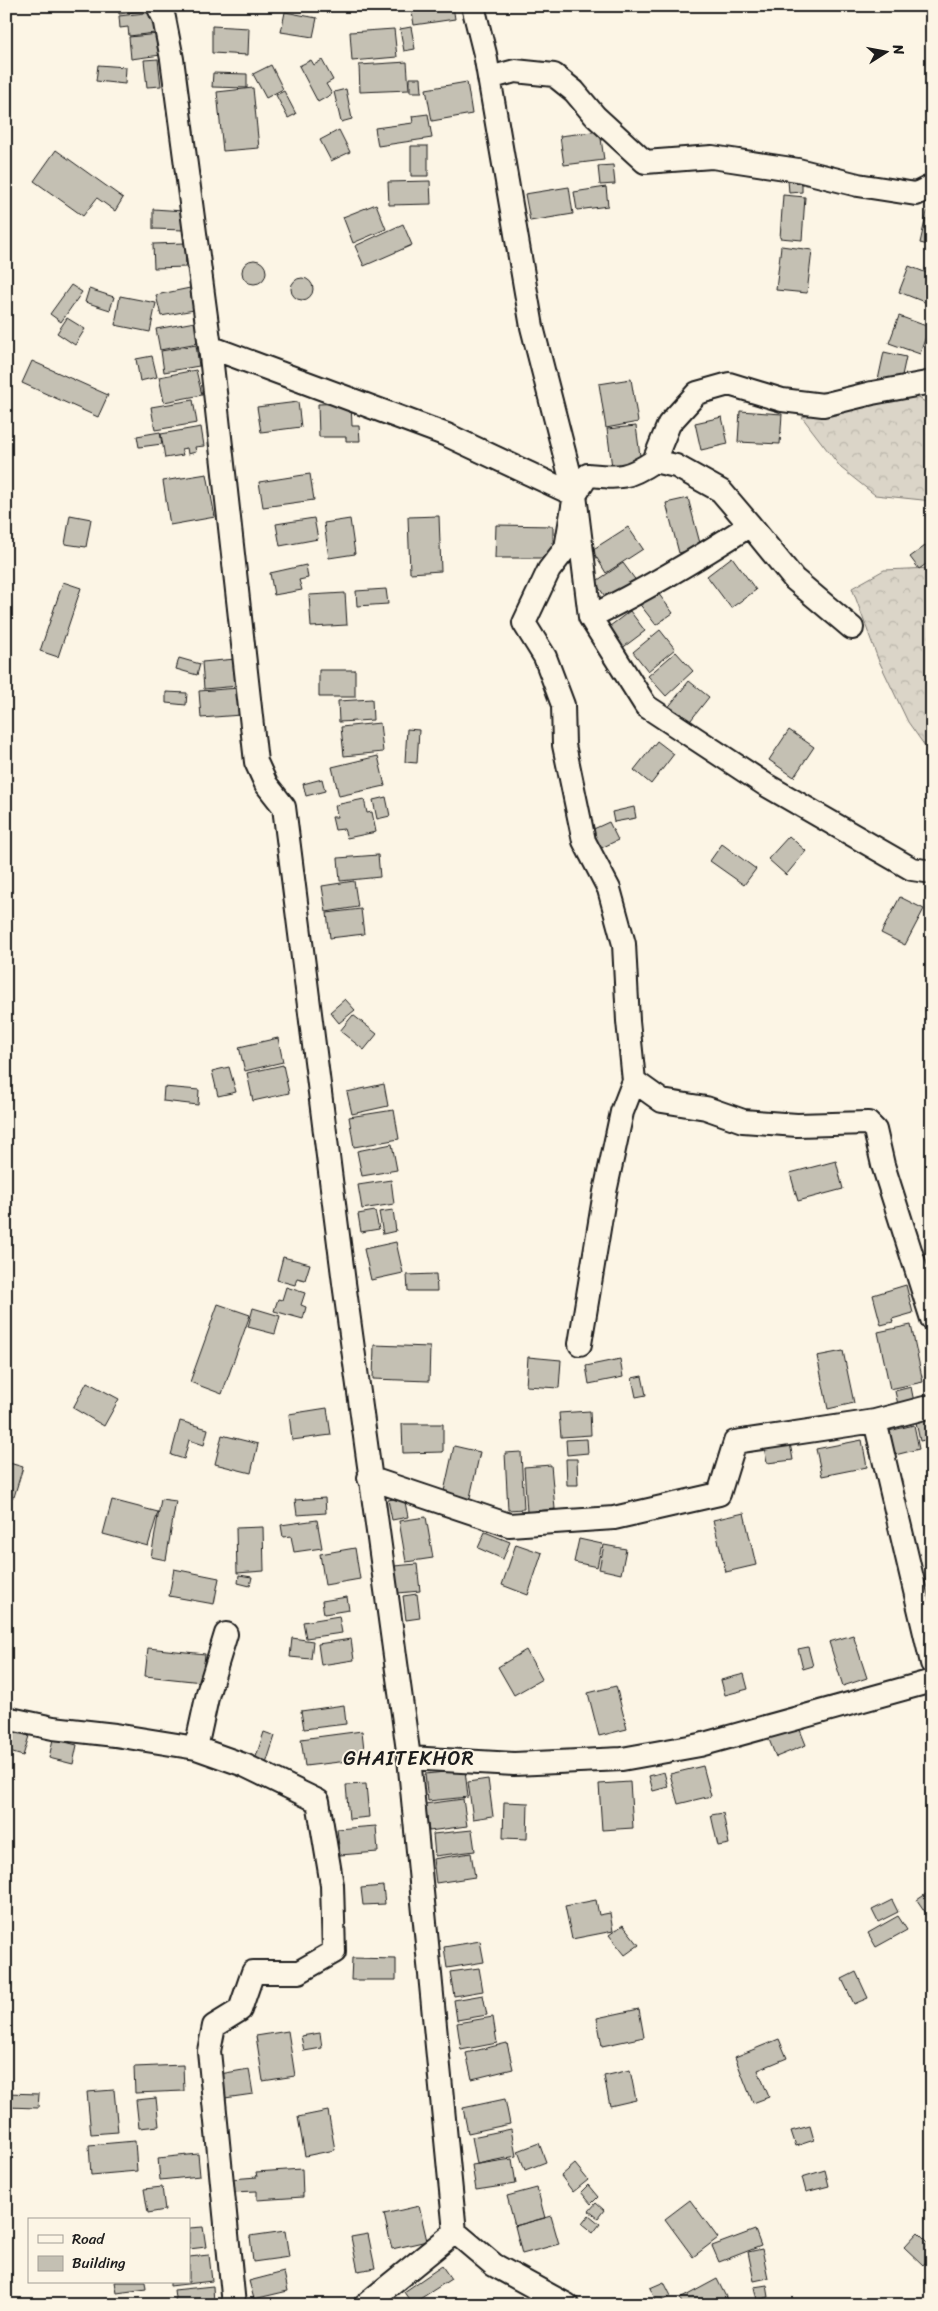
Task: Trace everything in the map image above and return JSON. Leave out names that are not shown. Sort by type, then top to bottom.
[{"type":"street","points":[[158,6],[164,18],[172,59],[210,347],[256,762],[266,784],[284,807],[370,1478],[409,1758],[455,2232],[494,2265],[567,2305]]},
{"type":"street","points":[[473,6],[489,78],[532,327],[575,495],[590,618],[646,706],[766,786],[912,870],[932,872]]},
{"type":"street","points":[[489,78],[515,71],[554,75],[574,91],[595,116],[645,162],[712,157],[798,170],[858,185],[916,194],[932,186]]},
{"type":"street","points":[[210,347],[447,435],[575,495]]},
{"type":"street","points":[[580,1344],[605,1192],[622,1112],[634,1081],[628,1021],[624,944],[609,889],[584,841],[564,745],[563,705],[545,658],[524,623],[549,570],[566,548],[575,495],[588,475],[622,478],[637,473],[654,462],[668,424],[697,393],[729,384],[782,400],[823,405],[872,393],[932,382]]},
{"type":"street","points":[[654,462],[676,466],[721,491],[794,579],[852,628]]},
{"type":"street","points":[[590,618],[710,551],[750,525]]},
{"type":"street","points":[[634,1081],[662,1101],[706,1108],[743,1121],[797,1125],[868,1123],[875,1130],[883,1165],[932,1319]]},
{"type":"street","points":[[370,1478],[509,1525],[614,1518],[719,1494],[735,1442],[875,1421],[932,1406]]},
{"type":"street","points":[[875,1421],[932,1663]]},
{"type":"street","points":[[196,1748],[208,1693],[226,1634]]},
{"type":"street","points":[[409,1758],[514,1764],[622,1759],[700,1745],[932,1681]]},
{"type":"street","points":[[6,1718],[53,1728],[115,1735],[196,1748],[244,1765],[318,1800],[332,1885],[334,1952],[300,1972],[253,1972],[240,2010],[214,2026],[209,2051],[234,2305]]},
{"type":"street","points":[[365,2305],[455,2232]]},
{"type":"green space","points":[[917,397],[932,406],[932,501],[875,495],[841,468],[802,417]]},
{"type":"green space","points":[[932,568],[932,756],[908,722],[878,659],[852,588],[884,570]]},
{"type":"building","points":[[118,6],[149,6],[150,10],[119,14]]},
{"type":"building","points":[[411,6],[453,6],[455,19],[414,25]]},
{"type":"building","points":[[153,12],[155,33],[129,36],[128,27],[120,28],[119,16]]},
{"type":"building","points":[[285,12],[317,18],[313,37],[281,32]]},
{"type":"building","points":[[212,26],[249,28],[248,55],[212,53]]},
{"type":"building","points":[[411,27],[415,49],[404,51],[400,29]]},
{"type":"building","points":[[394,29],[397,57],[352,61],[350,32]]},
{"type":"building","points":[[158,34],[161,55],[131,59],[129,37]]},
{"type":"building","points":[[158,59],[161,86],[147,87],[144,60]]},
{"type":"building","points":[[311,60],[314,65],[322,60],[333,80],[326,84],[332,94],[318,102],[299,66]]},
{"type":"building","points":[[407,62],[409,90],[360,92],[359,65]]},
{"type":"building","points":[[98,65],[126,67],[125,84],[96,81]]},
{"type":"building","points":[[271,65],[283,89],[266,98],[253,74]]},
{"type":"building","points":[[213,73],[247,74],[247,88],[212,87]]},
{"type":"building","points":[[410,78],[421,78],[422,92],[410,92]]},
{"type":"building","points":[[467,82],[472,114],[432,121],[426,89]]},
{"type":"building","points":[[253,88],[259,148],[223,151],[217,92]]},
{"type":"building","points":[[346,89],[352,119],[341,122],[334,92]]},
{"type":"building","points":[[284,91],[296,114],[288,118],[276,95]]},
{"type":"building","points":[[428,114],[432,138],[378,146],[375,128],[413,123],[412,116]]},
{"type":"building","points":[[339,130],[350,152],[331,161],[320,140]]},
{"type":"building","points":[[600,131],[604,160],[564,165],[560,136]]},
{"type":"building","points":[[411,146],[428,146],[428,176],[411,176]]},
{"type":"building","points":[[56,150],[123,198],[115,211],[97,198],[83,216],[34,181]]},
{"type":"building","points":[[613,165],[615,184],[600,185],[598,166]]},
{"type":"building","points":[[802,179],[802,192],[789,193],[788,180]]},
{"type":"building","points":[[430,181],[431,204],[389,205],[388,182]]},
{"type":"building","points":[[569,187],[573,214],[530,221],[525,194]]},
{"type":"building","points":[[606,187],[608,206],[577,210],[574,192]]},
{"type":"building","points":[[783,195],[805,197],[802,240],[780,238]]},
{"type":"building","points":[[930,199],[932,200],[932,246],[920,243]]},
{"type":"building","points":[[376,204],[386,229],[353,243],[343,217]]},
{"type":"building","points":[[153,209],[184,211],[184,230],[153,229]]},
{"type":"building","points":[[403,224],[412,245],[364,266],[355,246]]},
{"type":"building","points":[[185,243],[186,267],[154,268],[153,244]]},
{"type":"building","points":[[781,246],[812,250],[807,293],[776,290]]},
{"type":"building","points":[[254,260],[262,264],[266,272],[262,280],[254,284],[246,280],[242,272],[246,264]]},
{"type":"building","points":[[909,266],[932,275],[932,291],[927,303],[899,292]]},
{"type":"building","points":[[302,278],[310,281],[313,289],[310,297],[302,300],[294,297],[291,289],[294,281]]},
{"type":"building","points":[[71,285],[82,292],[61,322],[50,314]]},
{"type":"building","points":[[190,288],[194,310],[161,316],[156,295]]},
{"type":"building","points":[[89,289],[114,297],[110,310],[85,302]]},
{"type":"building","points":[[120,296],[156,303],[150,332],[115,325]]},
{"type":"building","points":[[899,316],[929,327],[920,354],[889,343]]},
{"type":"building","points":[[67,318],[85,329],[75,345],[57,333]]},
{"type":"building","points":[[195,322],[198,343],[160,350],[156,329]]},
{"type":"building","points":[[196,345],[199,366],[164,372],[161,351]]},
{"type":"building","points":[[884,352],[906,357],[900,385],[878,380]]},
{"type":"building","points":[[152,356],[157,377],[140,381],[136,359]]},
{"type":"building","points":[[32,361],[108,395],[98,417],[22,383]]},
{"type":"building","points":[[196,370],[202,395],[164,402],[159,377]]},
{"type":"building","points":[[631,379],[638,422],[606,428],[599,384]]},
{"type":"building","points":[[193,400],[197,423],[155,430],[151,407]]},
{"type":"building","points":[[298,402],[301,427],[261,432],[257,407]]},
{"type":"building","points":[[351,403],[352,426],[359,426],[360,441],[346,441],[346,437],[319,437],[318,404]]},
{"type":"building","points":[[740,411],[782,414],[780,444],[738,442]]},
{"type":"building","points":[[722,417],[728,444],[701,450],[695,423]]},
{"type":"building","points":[[636,426],[641,463],[612,467],[607,429]]},
{"type":"building","points":[[201,427],[204,446],[195,447],[196,452],[188,454],[187,448],[181,449],[183,455],[165,458],[161,434]]},
{"type":"building","points":[[160,432],[162,444],[139,447],[137,436]]},
{"type":"building","points":[[207,474],[215,517],[170,525],[163,481]]},
{"type":"building","points":[[310,474],[314,500],[263,507],[259,482]]},
{"type":"building","points":[[688,498],[701,547],[679,553],[666,503]]},
{"type":"building","points":[[70,515],[91,519],[86,547],[65,544]]},
{"type":"building","points":[[439,516],[441,571],[410,573],[408,517]]},
{"type":"building","points":[[314,518],[318,539],[280,546],[276,524]]},
{"type":"building","points":[[350,519],[355,554],[329,558],[324,523]]},
{"type":"building","points":[[496,525],[553,526],[553,558],[495,558]]},
{"type":"building","points":[[628,527],[643,549],[606,573],[592,550]]},
{"type":"building","points":[[932,541],[932,560],[919,569],[910,557]]},
{"type":"building","points":[[732,557],[756,590],[731,608],[707,576]]},
{"type":"building","points":[[623,563],[637,582],[609,602],[595,582]]},
{"type":"building","points":[[306,565],[308,578],[299,580],[302,590],[274,595],[270,573]]},
{"type":"building","points":[[63,582],[81,588],[58,657],[40,651]]},
{"type":"building","points":[[386,589],[388,604],[357,606],[356,591]]},
{"type":"building","points":[[655,589],[673,613],[656,625],[638,602]]},
{"type":"building","points":[[345,593],[347,625],[311,627],[309,595]]},
{"type":"building","points":[[630,611],[645,631],[617,652],[602,632]]},
{"type":"building","points":[[660,630],[675,649],[648,671],[633,652]]},
{"type":"building","points":[[676,652],[693,671],[666,696],[648,676]]},
{"type":"building","points":[[179,658],[200,664],[197,675],[176,669]]},
{"type":"building","points":[[236,659],[238,686],[204,689],[202,662]]},
{"type":"building","points":[[319,670],[355,670],[355,697],[319,697]]},
{"type":"building","points":[[689,681],[709,697],[687,725],[667,709]]},
{"type":"building","points":[[239,688],[241,715],[201,718],[199,691]]},
{"type":"building","points":[[166,692],[187,693],[186,705],[166,703]]},
{"type":"building","points":[[372,699],[373,720],[339,722],[338,701]]},
{"type":"building","points":[[380,723],[383,752],[344,756],[341,727]]},
{"type":"building","points":[[407,729],[419,730],[417,763],[405,762]]},
{"type":"building","points":[[789,730],[814,747],[794,777],[769,760]]},
{"type":"building","points":[[657,741],[674,754],[651,784],[634,770]]},
{"type":"building","points":[[378,756],[385,786],[339,796],[332,767]]},
{"type":"building","points":[[322,779],[325,791],[306,796],[303,784]]},
{"type":"building","points":[[386,797],[390,816],[377,819],[373,800]]},
{"type":"building","points":[[364,799],[367,813],[372,812],[376,832],[347,838],[344,829],[335,830],[332,817],[337,817],[335,805]]},
{"type":"building","points":[[634,807],[636,818],[614,822],[612,812]]},
{"type":"building","points":[[609,822],[618,840],[595,851],[587,832]]},
{"type":"building","points":[[789,836],[806,851],[786,875],[768,859]]},
{"type":"building","points":[[722,844],[756,869],[744,885],[710,861]]},
{"type":"building","points":[[378,855],[380,877],[340,881],[338,858]]},
{"type":"building","points":[[354,881],[358,907],[326,912],[322,886]]},
{"type":"building","points":[[900,897],[924,909],[905,945],[881,933]]},
{"type":"building","points":[[361,909],[364,934],[330,938],[327,913]]},
{"type":"building","points":[[345,999],[355,1010],[339,1023],[330,1012]]},
{"type":"building","points":[[353,1015],[377,1034],[364,1050],[340,1031]]},
{"type":"building","points":[[278,1038],[283,1062],[245,1071],[239,1047]]},
{"type":"building","points":[[283,1065],[289,1093],[253,1101],[247,1073]]},
{"type":"building","points":[[229,1067],[236,1092],[218,1096],[212,1071]]},
{"type":"building","points":[[384,1084],[388,1106],[352,1114],[347,1092]]},
{"type":"building","points":[[164,1087],[199,1090],[198,1105],[163,1101]]},
{"type":"building","points":[[394,1110],[399,1139],[354,1147],[349,1117]]},
{"type":"building","points":[[392,1144],[397,1170],[362,1176],[357,1151]]},
{"type":"building","points":[[836,1161],[843,1189],[798,1201],[790,1173]]},
{"type":"building","points":[[391,1180],[394,1204],[362,1209],[358,1185]]},
{"type":"building","points":[[393,1210],[396,1231],[383,1234],[379,1212]]},
{"type":"building","points":[[375,1211],[379,1229],[361,1232],[358,1214]]},
{"type":"building","points":[[396,1242],[403,1273],[371,1280],[364,1249]]},
{"type":"building","points":[[283,1257],[310,1264],[305,1280],[297,1278],[295,1285],[277,1280]]},
{"type":"building","points":[[436,1274],[437,1291],[408,1291],[407,1275]]},
{"type":"building","points":[[906,1285],[913,1313],[892,1319],[893,1322],[881,1325],[873,1295]]},
{"type":"building","points":[[286,1287],[305,1293],[301,1305],[306,1307],[303,1319],[274,1311],[278,1299],[282,1300]]},
{"type":"building","points":[[218,1304],[250,1315],[222,1394],[190,1382]]},
{"type":"building","points":[[253,1308],[280,1316],[275,1334],[248,1327]]},
{"type":"building","points":[[911,1325],[923,1382],[890,1389],[878,1332]]},
{"type":"building","points":[[374,1345],[430,1347],[429,1381],[373,1379]]},
{"type":"building","points":[[843,1351],[854,1403],[828,1409],[817,1356]]},
{"type":"building","points":[[528,1357],[561,1360],[559,1388],[526,1386]]},
{"type":"building","points":[[620,1359],[623,1377],[589,1384],[586,1366]]},
{"type":"building","points":[[642,1376],[646,1395],[636,1397],[632,1378]]},
{"type":"building","points":[[87,1382],[119,1399],[104,1426],[73,1408]]},
{"type":"building","points":[[911,1387],[914,1402],[898,1405],[895,1391]]},
{"type":"building","points":[[327,1408],[331,1435],[292,1440],[289,1414]]},
{"type":"building","points":[[590,1411],[591,1435],[561,1437],[559,1413]]},
{"type":"building","points":[[932,1418],[931,1446],[930,1439],[920,1441],[916,1422]]},
{"type":"building","points":[[180,1421],[208,1429],[204,1445],[189,1440],[184,1459],[171,1455]]},
{"type":"building","points":[[402,1424],[443,1424],[443,1452],[403,1453]]},
{"type":"building","points":[[914,1425],[919,1449],[895,1455],[889,1431]]},
{"type":"building","points":[[222,1435],[258,1444],[251,1473],[215,1464]]},
{"type":"building","points":[[587,1439],[588,1453],[567,1455],[566,1440]]},
{"type":"building","points":[[862,1440],[867,1467],[822,1476],[816,1449]]},
{"type":"building","points":[[790,1443],[793,1460],[767,1463],[764,1447]]},
{"type":"building","points":[[454,1446],[480,1452],[469,1502],[443,1496]]},
{"type":"building","points":[[521,1452],[524,1509],[508,1510],[505,1453]]},
{"type":"building","points":[[566,1459],[577,1459],[578,1485],[567,1485]]},
{"type":"building","points":[[6,1462],[23,1467],[14,1497],[6,1495]]},
{"type":"building","points":[[551,1465],[555,1509],[527,1512],[524,1467]]},
{"type":"building","points":[[404,1497],[408,1517],[392,1520],[388,1500]]},
{"type":"building","points":[[325,1498],[326,1513],[297,1515],[295,1500]]},
{"type":"building","points":[[161,1499],[176,1501],[166,1560],[151,1557]]},
{"type":"building","points":[[112,1500],[158,1512],[148,1546],[103,1534]]},
{"type":"building","points":[[744,1513],[756,1565],[726,1572],[713,1520]]},
{"type":"building","points":[[426,1517],[433,1558],[406,1562],[399,1521]]},
{"type":"building","points":[[317,1520],[322,1548],[294,1552],[291,1536],[283,1537],[281,1525]]},
{"type":"building","points":[[263,1527],[264,1571],[237,1573],[236,1528]]},
{"type":"building","points":[[485,1532],[510,1542],[503,1559],[478,1548]]},
{"type":"building","points":[[579,1539],[602,1544],[597,1567],[574,1562]]},
{"type":"building","points":[[516,1544],[542,1553],[528,1595],[502,1585]]},
{"type":"building","points":[[604,1545],[626,1549],[621,1574],[599,1569]]},
{"type":"building","points":[[355,1548],[360,1579],[325,1585],[320,1554]]},
{"type":"building","points":[[417,1564],[420,1591],[398,1593],[394,1566]]},
{"type":"building","points":[[174,1569],[219,1578],[214,1604],[169,1596]]},
{"type":"building","points":[[239,1575],[252,1577],[250,1586],[238,1583]]},
{"type":"building","points":[[417,1594],[420,1618],[406,1620],[403,1596]]},
{"type":"building","points":[[347,1597],[349,1610],[324,1614],[322,1601]]},
{"type":"building","points":[[339,1616],[342,1633],[306,1638],[303,1622]]},
{"type":"building","points":[[853,1635],[867,1678],[843,1686],[829,1642]]},
{"type":"building","points":[[292,1638],[313,1641],[311,1659],[290,1657]]},
{"type":"building","points":[[351,1639],[354,1660],[321,1665],[318,1644]]},
{"type":"building","points":[[808,1647],[813,1666],[803,1669],[798,1649]]},
{"type":"building","points":[[148,1648],[205,1654],[202,1682],[145,1676]]},
{"type":"building","points":[[526,1650],[542,1679],[514,1695],[498,1667]]},
{"type":"building","points":[[744,1674],[748,1689],[725,1695],[721,1680]]},
{"type":"building","points":[[616,1686],[627,1729],[599,1736],[588,1693]]},
{"type":"building","points":[[344,1705],[346,1724],[304,1729],[301,1711]]},
{"type":"building","points":[[798,1725],[806,1745],[776,1757],[768,1737]]},
{"type":"building","points":[[7,1729],[29,1736],[23,1756],[6,1751]]},
{"type":"building","points":[[362,1731],[365,1759],[305,1766],[301,1739]]},
{"type":"building","points":[[264,1732],[275,1736],[265,1767],[254,1763]]},
{"type":"building","points":[[53,1739],[77,1745],[73,1764],[49,1758]]},
{"type":"building","points":[[703,1766],[711,1796],[678,1804],[670,1774]]},
{"type":"building","points":[[465,1770],[468,1797],[428,1801],[425,1774]]},
{"type":"building","points":[[664,1772],[668,1787],[653,1791],[649,1776]]},
{"type":"building","points":[[488,1779],[493,1816],[473,1819],[468,1782]]},
{"type":"building","points":[[630,1782],[633,1828],[602,1830],[599,1784]]},
{"type":"building","points":[[366,1784],[369,1817],[349,1819],[346,1785]]},
{"type":"building","points":[[463,1799],[467,1826],[429,1831],[425,1804]]},
{"type":"building","points":[[504,1802],[528,1803],[527,1839],[503,1838]]},
{"type":"building","points":[[723,1813],[729,1844],[718,1846],[711,1815]]},
{"type":"building","points":[[376,1826],[378,1852],[340,1855],[337,1829]]},
{"type":"building","points":[[472,1830],[475,1851],[435,1856],[433,1834]]},
{"type":"building","points":[[471,1853],[475,1877],[436,1883],[433,1859]]},
{"type":"building","points":[[383,1886],[385,1904],[363,1905],[361,1888]]},
{"type":"building","points":[[932,1890],[932,1922],[917,1900]]},
{"type":"building","points":[[596,1900],[599,1915],[610,1913],[613,1931],[572,1939],[565,1906]]},
{"type":"building","points":[[892,1900],[898,1912],[878,1922],[872,1910]]},
{"type":"building","points":[[898,1916],[907,1930],[876,1947],[868,1933]]},
{"type":"building","points":[[623,1925],[639,1945],[625,1955],[609,1935]]},
{"type":"building","points":[[480,1941],[484,1962],[447,1968],[444,1947]]},
{"type":"building","points":[[352,1958],[396,1959],[396,1980],[351,1980]]},
{"type":"building","points":[[479,1968],[483,1991],[454,1996],[450,1972]]},
{"type":"building","points":[[856,1972],[868,1998],[854,2004],[842,1979]]},
{"type":"building","points":[[483,1995],[487,2015],[457,2020],[454,2000]]},
{"type":"building","points":[[639,2009],[644,2037],[602,2046],[597,2018]]},
{"type":"building","points":[[493,2017],[497,2043],[461,2050],[457,2023]]},
{"type":"building","points":[[288,2031],[295,2076],[263,2081],[256,2036]]},
{"type":"building","points":[[320,2033],[322,2048],[304,2051],[301,2036]]},
{"type":"building","points":[[779,2039],[787,2058],[758,2070],[769,2097],[753,2103],[735,2057]]},
{"type":"building","points":[[507,2043],[513,2069],[472,2079],[466,2053]]},
{"type":"building","points":[[183,2065],[184,2091],[135,2093],[134,2067]]},
{"type":"building","points":[[249,2069],[253,2094],[218,2099],[214,2075]]},
{"type":"building","points":[[630,2070],[636,2100],[610,2106],[604,2076]]},
{"type":"building","points":[[114,2090],[118,2132],[91,2134],[87,2092]]},
{"type":"building","points":[[6,2093],[39,2094],[38,2108],[6,2107]]},
{"type":"building","points":[[156,2098],[159,2126],[139,2128],[136,2100]]},
{"type":"building","points":[[505,2099],[510,2124],[468,2133],[463,2108]]},
{"type":"building","points":[[328,2111],[335,2150],[305,2156],[298,2117]]},
{"type":"building","points":[[810,2126],[814,2140],[796,2146],[791,2131]]},
{"type":"building","points":[[511,2129],[516,2156],[477,2164],[472,2137]]},
{"type":"building","points":[[135,2141],[137,2171],[91,2175],[89,2145]]},
{"type":"building","points":[[539,2143],[546,2162],[525,2170],[518,2151]]},
{"type":"building","points":[[198,2154],[200,2176],[160,2180],[158,2158]]},
{"type":"building","points":[[512,2159],[516,2184],[476,2190],[472,2165]]},
{"type":"building","points":[[575,2164],[588,2180],[573,2192],[561,2176]]},
{"type":"building","points":[[302,2169],[303,2197],[257,2200],[257,2191],[232,2192],[231,2179],[257,2177],[256,2172]]},
{"type":"building","points":[[825,2170],[829,2186],[806,2192],[802,2177]]},
{"type":"building","points":[[588,2185],[598,2197],[591,2204],[581,2192]]},
{"type":"building","points":[[162,2187],[165,2210],[148,2213],[144,2189]]},
{"type":"building","points":[[537,2188],[545,2218],[515,2226],[507,2196]]},
{"type":"building","points":[[690,2200],[718,2238],[693,2257],[665,2219]]},
{"type":"building","points":[[596,2203],[604,2210],[598,2218],[589,2211]]},
{"type":"building","points":[[419,2206],[427,2241],[392,2249],[384,2214]]},
{"type":"building","points":[[589,2215],[600,2224],[593,2233],[582,2224]]},
{"type":"building","points":[[551,2216],[559,2244],[522,2254],[515,2226]]},
{"type":"building","points":[[203,2227],[206,2247],[190,2249],[190,2228]]},
{"type":"building","points":[[755,2230],[761,2246],[719,2262],[712,2246]]},
{"type":"building","points":[[285,2231],[289,2257],[253,2262],[250,2236]]},
{"type":"building","points":[[918,2232],[932,2246],[932,2256],[923,2265],[904,2247]]},
{"type":"building","points":[[368,2234],[375,2268],[358,2271],[351,2237]]},
{"type":"building","points":[[762,2249],[768,2278],[754,2281],[748,2252]]},
{"type":"building","points":[[209,2255],[212,2281],[190,2284],[190,2257]]},
{"type":"building","points":[[442,2266],[451,2279],[412,2304],[404,2292]]},
{"type":"building","points":[[284,2272],[288,2291],[254,2299],[249,2281]]},
{"type":"building","points":[[717,2279],[728,2301],[721,2305],[683,2305],[680,2299]]},
{"type":"building","points":[[664,2282],[671,2296],[657,2303],[650,2288]]},
{"type":"building","points":[[115,2284],[145,2284],[146,2289],[117,2293]]},
{"type":"building","points":[[170,2284],[187,2284],[170,2286]]},
{"type":"building","points":[[767,2285],[769,2297],[757,2300],[754,2287]]},
{"type":"building","points":[[213,2286],[214,2305],[176,2305],[174,2290]]},
{"type":"district","name":"GHAITEKHOR","points":[[409,1758]]}]
